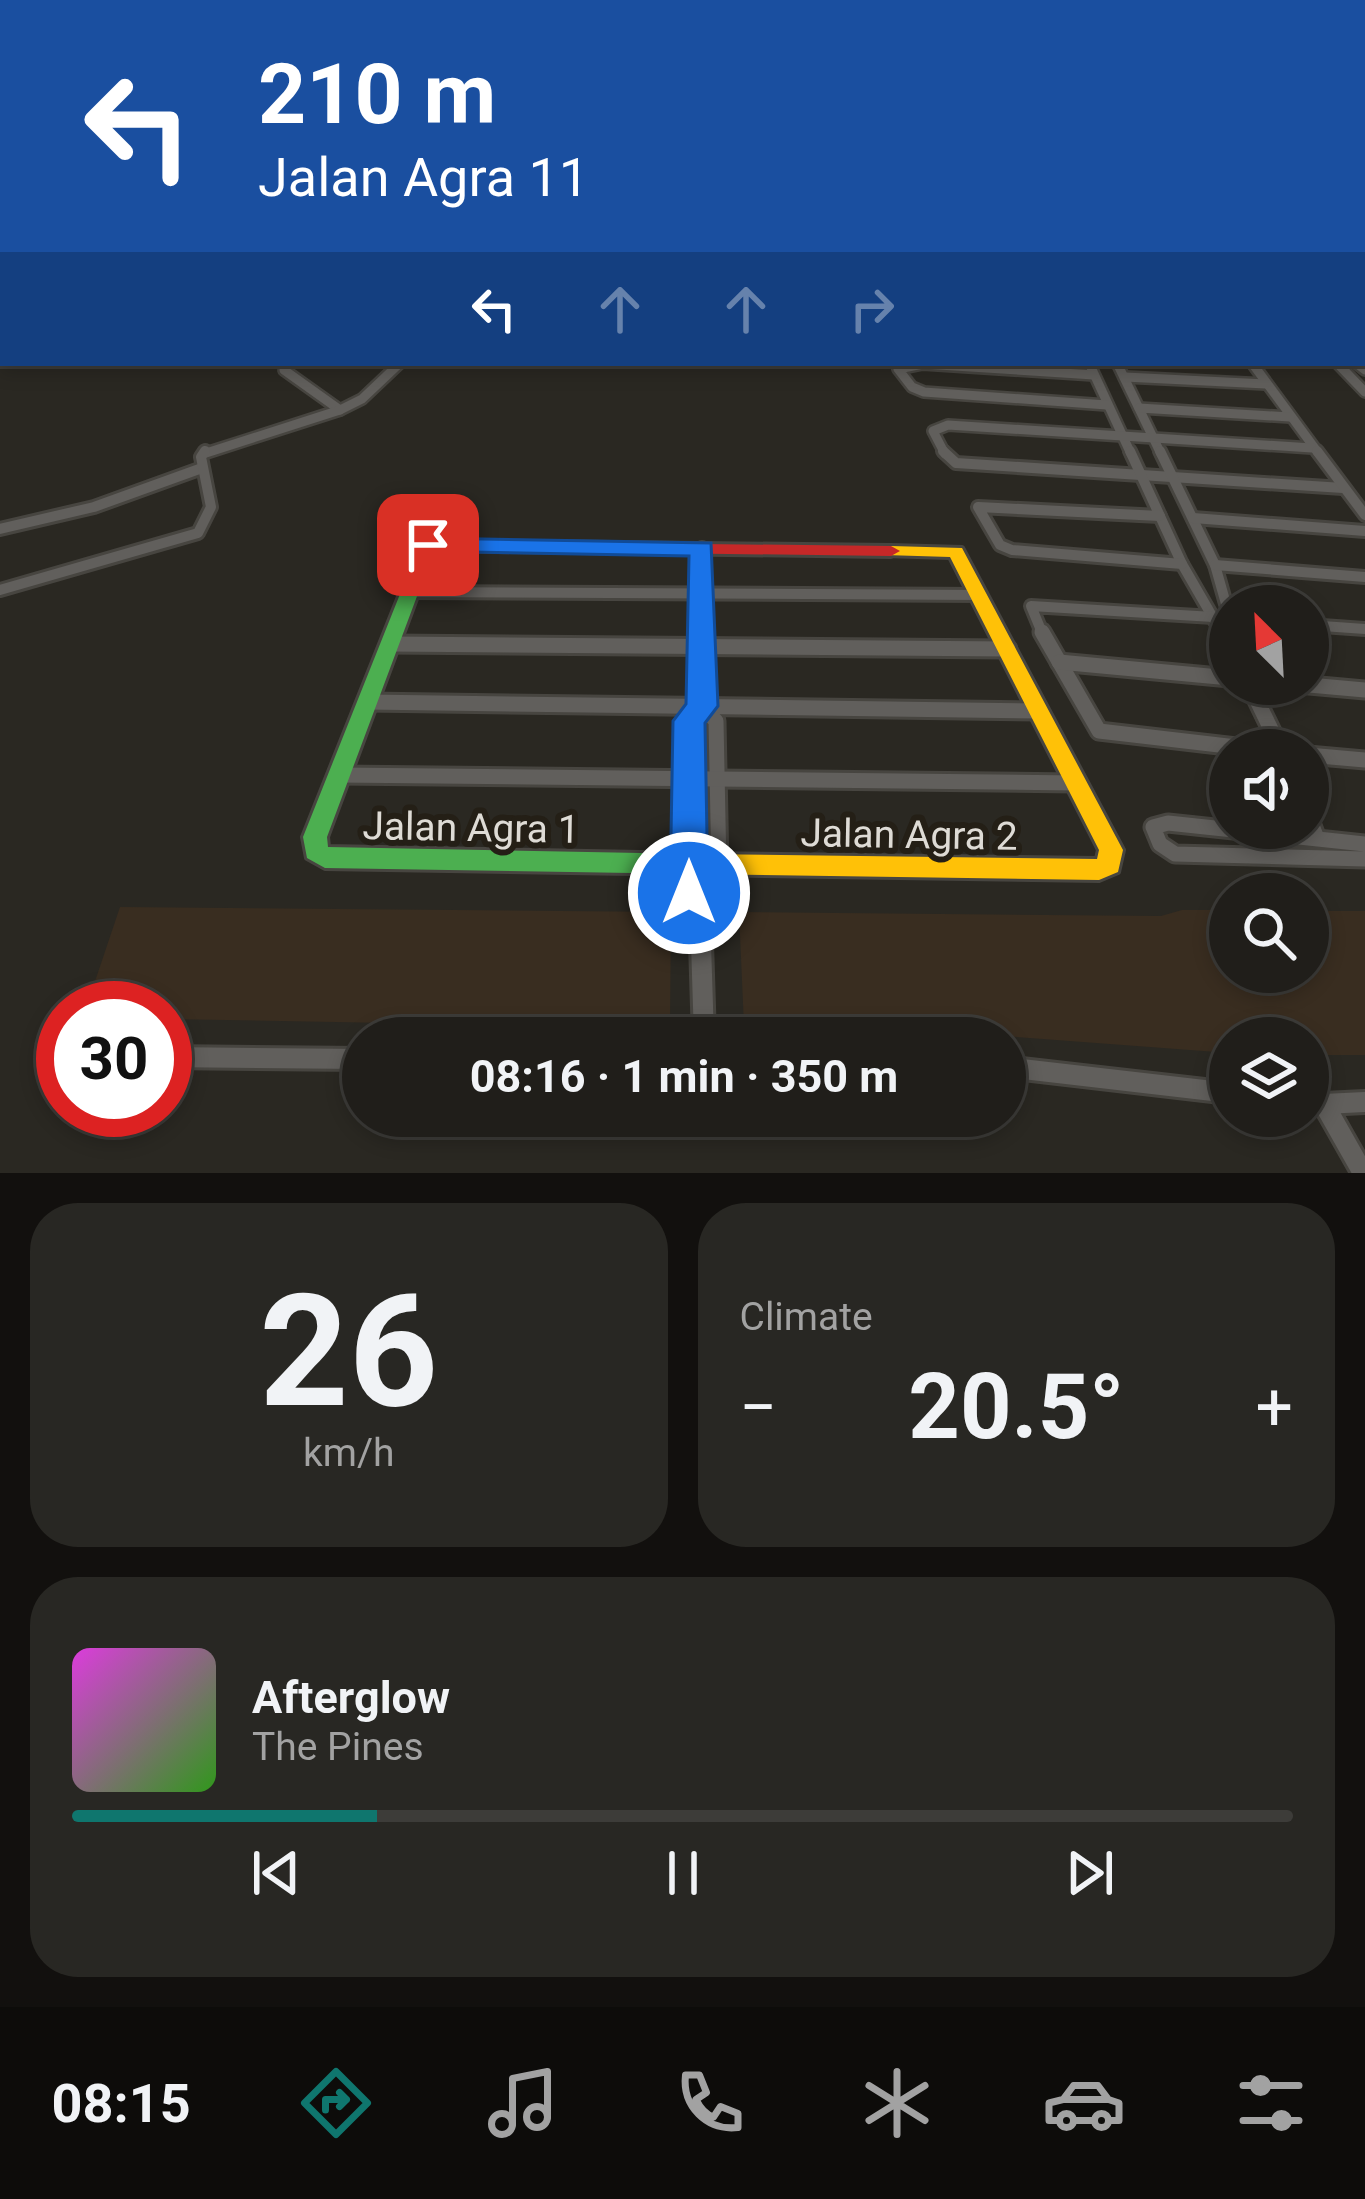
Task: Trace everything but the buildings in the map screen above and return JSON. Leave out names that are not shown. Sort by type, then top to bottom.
[{"type":"street","points":[[0,590],[198,533],[211,508],[201,457],[211,447],[340,410],[362,399],[397,366]]},
{"type":"street","points":[[1118,366],[1193,518],[1219,585]]},
{"type":"street","points":[[1254,366],[1365,515]]},
{"type":"street","points":[[1340,366],[1365,392]]},
{"type":"street","points":[[1107,405],[924,392],[912,387],[898,369],[1091,369],[1209,615]]},
{"type":"street","points":[[284,370],[340,410]]},
{"type":"street","points":[[1124,377],[1266,385]]},
{"type":"street","points":[[1139,409],[1290,416]]},
{"type":"street","points":[[1312,448],[938,427],[933,431],[943,452],[956,463],[1343,488]]},
{"type":"street","points":[[0,529],[94,508],[202,468]]},
{"type":"street","points":[[1160,516],[982,505],[980,513],[1000,544],[1029,552],[1182,564]]},
{"type":"street","points":[[1193,518],[1365,531]]},
{"type":"street","points":[[428,545],[944,550],[962,558],[1077,783],[339,775],[436,524]]},
{"type":"street","points":[[702,548],[702,706],[689,721],[689,923],[701,944],[703,1017]]},
{"type":"street","points":[[1215,566],[1365,577]]},
{"type":"street","points":[[410,592],[981,595]]},
{"type":"street","points":[[1209,617],[1031,606],[1092,725],[1106,735],[1209,745]]},
{"type":"street","points":[[1329,626],[1365,629]]},
{"type":"street","points":[[390,644],[1008,649]]},
{"type":"street","points":[[1059,662],[1209,676]]},
{"type":"street","points":[[1329,687],[1365,690]]},
{"type":"street","points":[[367,702],[1040,711]]},
{"type":"street","points":[[701,944],[720,926],[716,721],[702,706]]},
{"type":"street","points":[[1329,756],[1365,760]]},
{"type":"street","name":"Jalan Agra 1","points":[[339,775],[315,837],[316,851],[325,858],[719,864]]},
{"type":"street","name":"Jalan Agra 2","points":[[719,864],[1099,870],[1109,865],[1111,850],[1077,783]]},
{"type":"street","points":[[1209,827],[1168,823],[1153,827],[1160,844],[1175,854],[1365,859]]},
{"type":"street","points":[[1329,838],[1365,844]]},
{"type":"street","points":[[192,1057],[342,1059]]},
{"type":"street","points":[[1026,1070],[1209,1091]]},
{"type":"street","points":[[1329,1103],[1365,1102]]},
{"type":"street","points":[[1329,1122],[1363,1173]]},
{"type":"shaded area","points":[[120,907],[671,912],[670,1017],[192,1019],[192,981],[95,981]]},
{"type":"shaded area","points":[[1209,910],[1209,993],[1329,993],[1329,911],[1365,911],[1365,1055],[1329,1055],[1329,1017],[1209,1017],[1209,1051],[1026,1038],[1026,1017],[744,1017],[739,912],[1161,916]]},
{"type":"traffic: fast","points":[[436,524],[315,837],[316,851],[325,858],[694,864]]},
{"type":"traffic: slow","points":[[694,864],[1099,870],[1109,865],[1111,850],[956,552],[891,551]]},
{"type":"traffic: jam","points":[[428,546],[891,551]]},
{"type":"route","points":[[428,545],[702,548],[702,706],[689,721],[689,893]]}]
